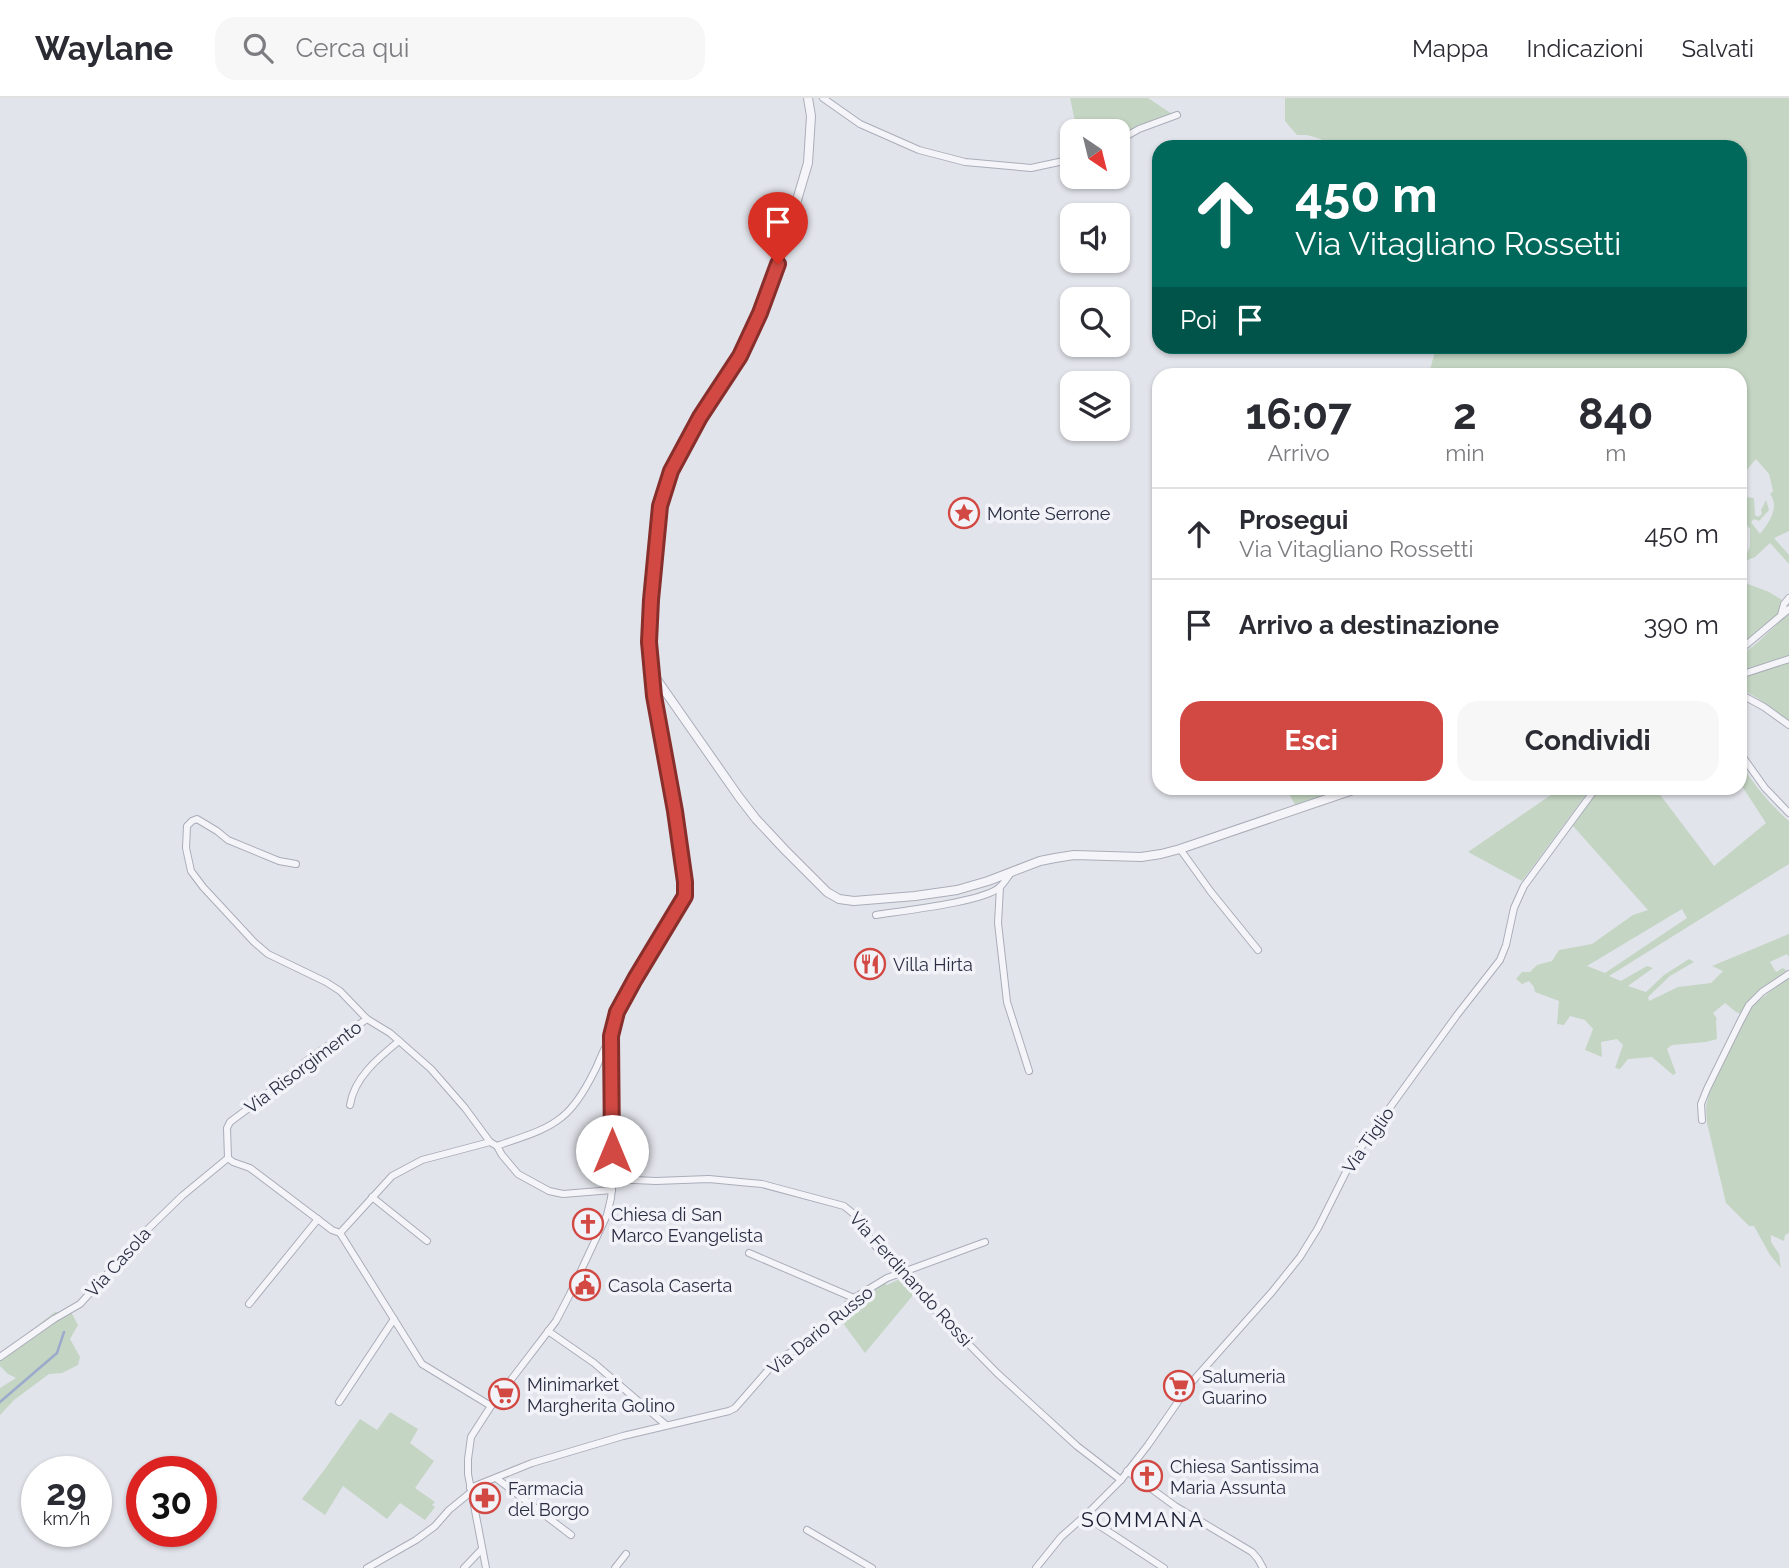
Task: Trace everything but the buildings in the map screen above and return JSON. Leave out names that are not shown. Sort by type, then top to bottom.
[{"type":"street","points":[[486,1568],[471,1490],[468,1459],[471,1437],[491,1406],[556,1321],[607,1215],[613,1179],[611,1036],[617,1012],[685,896],[675,811],[654,696],[649,642],[660,506],[671,471],[703,412],[740,356],[778,264],[808,163],[811,116],[808,98]]},
{"type":"street","points":[[823,98],[860,124],[919,150],[965,162],[1031,168],[1060,162]]},
{"type":"street","points":[[1130,134],[1177,115]]},
{"type":"street","points":[[1781,617],[1784,604],[1789,598]]},
{"type":"street","points":[[1747,644],[1789,609]]},
{"type":"street","points":[[1747,673],[1789,659]]},
{"type":"street","points":[[653,674],[756,819],[827,892],[839,899],[854,901],[957,890],[1040,861],[1074,855],[1141,857],[1161,854],[1338,795]]},
{"type":"street","points":[[1747,698],[1789,724]]},
{"type":"street","points":[[1747,763],[1765,788],[1789,813]]},
{"type":"street","name":"Via Tiglio","points":[[1036,1568],[1061,1537],[1121,1480],[1191,1383],[1300,1257],[1318,1228],[1352,1160],[1500,960],[1506,946],[1514,908],[1524,886],[1591,795]]},
{"type":"street","points":[[296,864],[253,852],[228,840],[197,819],[187,826],[186,848],[191,871],[236,924],[268,954],[340,991],[367,1019],[390,1033],[431,1069],[518,1174],[549,1191],[563,1194],[612,1190]]},
{"type":"street","points":[[1180,849],[1258,950]]},
{"type":"street","points":[[876,915],[950,903],[990,892],[1000,887],[1012,872]]},
{"type":"street","points":[[1000,887],[998,923],[1007,1002],[1029,1071]]},
{"type":"street","points":[[1703,1121],[1701,1104],[1749,1005],[1762,992],[1789,974]]},
{"type":"street","name":"Via Risorgimento","points":[[228,1157],[227,1128],[230,1122],[310,1058],[367,1019]]},
{"type":"street","points":[[340,1233],[392,1175],[422,1160],[536,1132],[563,1117],[586,1087],[611,1036]]},
{"type":"street","points":[[350,1105],[352,1092],[359,1079],[399,1041]]},
{"type":"street","points":[[228,1157],[233,1162],[250,1168],[332,1230],[340,1233],[422,1364],[491,1406]]},
{"type":"street","name":"Via Casola","points":[[0,1357],[80,1304],[148,1229],[228,1157]]},
{"type":"street","name":"Via Ferdinando Rossi","points":[[613,1179],[709,1179],[762,1184],[844,1206],[860,1219],[872,1242],[900,1274],[997,1373],[1077,1446],[1121,1480]]},
{"type":"street","points":[[372,1197],[427,1241]]},
{"type":"street","points":[[249,1304],[318,1219]]},
{"type":"street","name":"Via Dario Russo","points":[[471,1490],[532,1463],[623,1436],[729,1411],[770,1368],[810,1340],[854,1298],[887,1278],[985,1242]]},
{"type":"street","points":[[749,1252],[854,1298]]},
{"type":"street","points":[[339,1402],[394,1320]]},
{"type":"street","points":[[548,1331],[594,1363],[666,1425]]},
{"type":"street","points":[[1127,1471],[1175,1506],[1252,1552],[1263,1568]]},
{"type":"street","points":[[496,1478],[571,1535]]},
{"type":"street","points":[[367,1568],[435,1526],[471,1490]]},
{"type":"street","points":[[1087,1514],[1100,1526],[1164,1568]]},
{"type":"street","points":[[807,1530],[872,1568]]},
{"type":"street","points":[[464,1568],[482,1549]]},
{"type":"street","points":[[615,1568],[626,1554]]},
{"type":"green space","points":[[1070,98],[1148,98],[1172,114],[1130,132],[1130,119],[1074,119]]},
{"type":"green space","points":[[1285,98],[1789,98],[1789,531],[1774,538],[1789,555],[1789,564],[1770,543],[1755,557],[1747,560],[1750,529],[1747,525],[1747,497],[1754,498],[1755,515],[1758,517],[1762,514],[1766,500],[1769,510],[1759,521],[1754,519],[1751,522],[1760,534],[1770,520],[1774,504],[1770,494],[1773,491],[1769,474],[1756,459],[1747,470],[1747,368],[1431,368],[1434,354],[1747,354],[1747,140],[1322,140],[1297,135],[1285,121]]},
{"type":"green space","points":[[1747,584],[1782,600],[1778,614],[1747,639]]},
{"type":"green space","points":[[1789,613],[1789,657],[1747,671],[1747,651]]},
{"type":"green space","points":[[1789,662],[1789,722],[1747,693],[1747,676]]},
{"type":"green space","points":[[1747,773],[1762,794],[1789,821],[1789,864],[1609,976],[1621,981],[1647,966],[1653,968],[1628,986],[1646,992],[1664,975],[1689,959],[1694,962],[1670,976],[1648,997],[1649,1001],[1678,987],[1711,983],[1723,971],[1712,966],[1789,934],[1789,957],[1787,954],[1770,962],[1776,972],[1783,968],[1787,971],[1759,992],[1741,1014],[1725,1003],[1713,1013],[1717,1019],[1717,1039],[1672,1045],[1667,1049],[1676,1073],[1673,1075],[1652,1057],[1628,1059],[1620,1069],[1615,1068],[1623,1045],[1617,1039],[1601,1042],[1602,1057],[1585,1050],[1593,1029],[1585,1020],[1570,1016],[1564,1025],[1557,1024],[1559,1001],[1535,992],[1529,981],[1522,984],[1516,979],[1522,972],[1530,972],[1537,965],[1552,961],[1559,950],[1592,944],[1633,915],[1648,910],[1573,826],[1594,795],[1660,795],[1714,866],[1766,823],[1747,794]],"holes":[[[1682,909],[1687,918],[1605,973],[1587,966]]]},
{"type":"green space","points":[[1290,795],[1326,795],[1295,805]]},
{"type":"green space","points":[[1551,795],[1586,795],[1522,881],[1468,852]]},
{"type":"green space","points":[[1789,977],[1789,1233],[1785,1235],[1784,1241],[1771,1235],[1771,1242],[1779,1254],[1781,1268],[1770,1255],[1754,1226],[1749,1226],[1726,1203],[1707,1123],[1706,1107],[1709,1094],[1742,1019],[1752,1006]]},
{"type":"green space","points":[[900,1279],[914,1294],[865,1353],[840,1316],[884,1283],[887,1285]]},
{"type":"green space","points":[[55,1312],[71,1312],[78,1325],[70,1339],[80,1357],[78,1365],[62,1373],[49,1374],[14,1400],[0,1415],[0,1388],[16,1378],[0,1366],[0,1360],[20,1339]]},
{"type":"green space","points":[[390,1412],[418,1429],[410,1443],[434,1461],[415,1488],[435,1502],[432,1505],[435,1507],[425,1520],[400,1503],[387,1519],[343,1486],[325,1515],[302,1499],[360,1419],[377,1430]]},
{"type":"waterway","points":[[0,1402],[57,1353],[64,1332]]},
{"type":"place","name":"Monte Serrone","points":[[964,513]]},
{"type":"place","name":"Villa Hirta","points":[[870,964]]},
{"type":"place","name":"Chiesa di San Marco Evangelista","points":[[588,1224]]},
{"type":"place","name":"Casola Caserta","points":[[585,1285]]},
{"type":"place","name":"Salumeria Guarino","points":[[1179,1386]]},
{"type":"place","name":"Minimarket Margherita Golino","points":[[504,1394]]},
{"type":"place","name":"Chiesa Santissima Maria Assunta","points":[[1147,1476]]},
{"type":"place","name":"Farmacia del Borgo","points":[[485,1498]]},
{"type":"district","name":"SOMMANA","points":[[1143,1519]]},
{"type":"route","points":[[612,1151],[611,1036],[617,1012],[685,896],[675,811],[654,696],[649,642],[660,506],[671,471],[691,433],[740,356],[778,264]]}]
